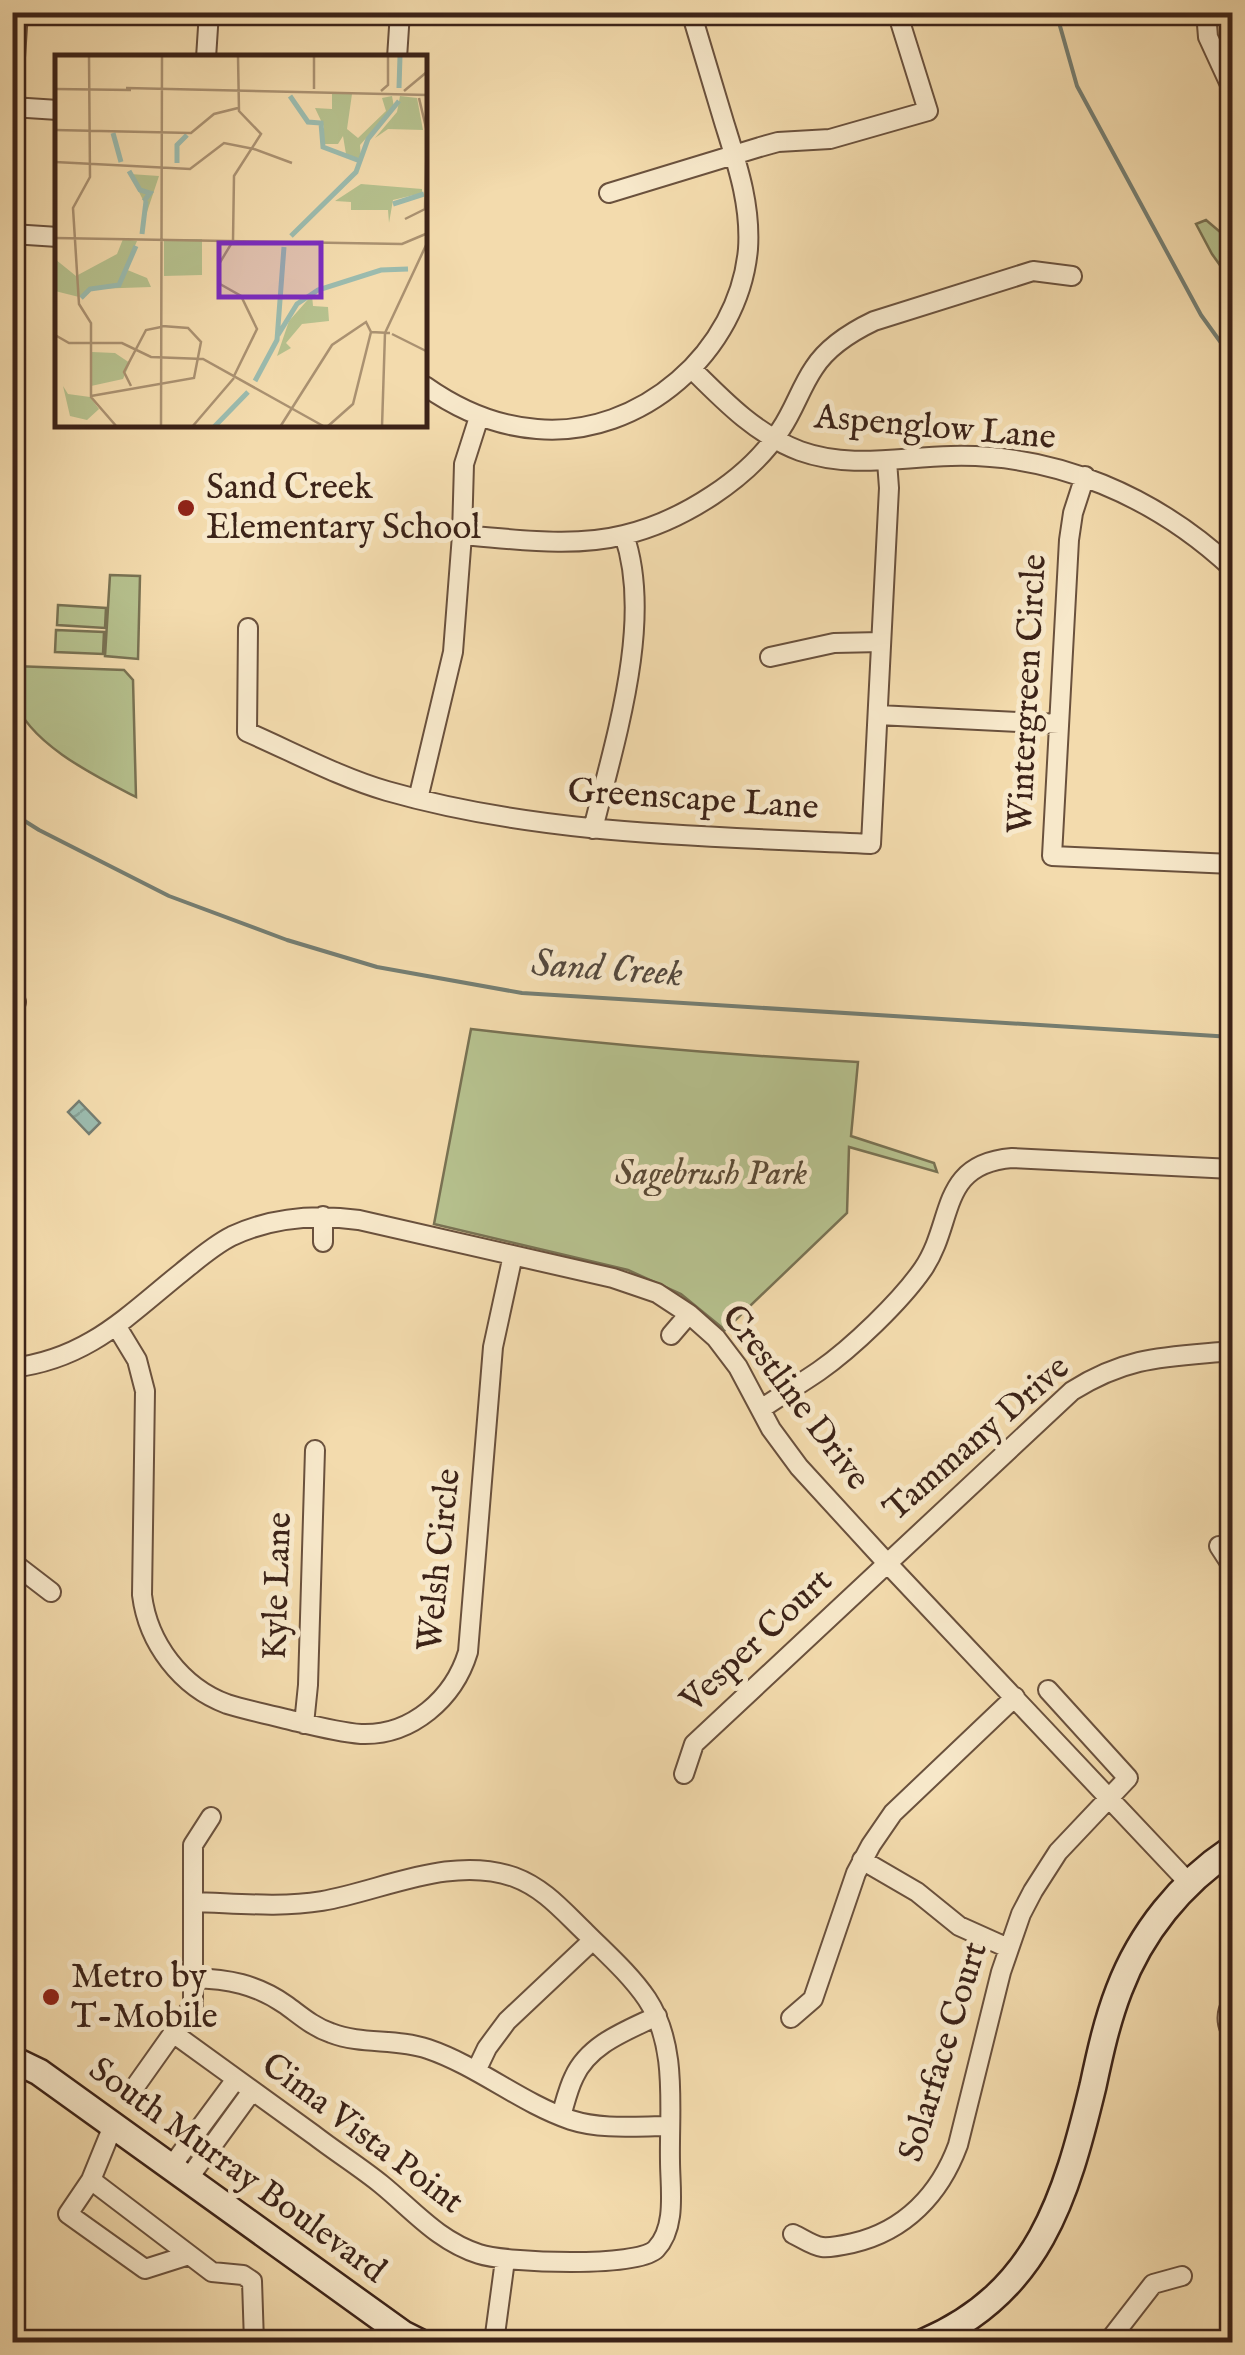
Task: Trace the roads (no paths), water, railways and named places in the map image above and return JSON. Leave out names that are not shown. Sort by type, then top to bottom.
[{"type":"main road","points":[[924,2342],[952,2328],[998,2294],[1038,2245],[1066,2185],[1108,2022],[1135,1953],[1189,1883],[1232,1850]]},
{"type":"main road","name":"South Murray Boulevard","points":[[12,2059],[39,2072],[403,2334],[420,2342]]},
{"type":"street","points":[[18,12],[12,105],[55,110]]},
{"type":"street","points":[[206,55],[209,12]]},
{"type":"street","points":[[397,55],[400,12]]},
{"type":"street","points":[[428,388],[479,417],[539,429],[592,424],[652,400],[692,369],[722,330],[745,268],[746,204],[691,12]]},
{"type":"street","points":[[609,193],[778,142],[813,142],[928,111],[897,12]]},
{"type":"street","points":[[1206,12],[1208,38],[1232,89]]},
{"type":"street","points":[[12,234],[55,237]]},
{"type":"street","points":[[462,535],[564,541],[624,535],[664,520],[714,494],[741,474],[775,440],[826,352],[856,330],[1033,271],[1072,276]]},
{"type":"street","name":"Aspenglow Lane","points":[[692,369],[746,420],[775,440],[816,456],[887,462],[983,457],[1033,463],[1085,476],[1167,518],[1232,568]]},
{"type":"street","points":[[418,799],[453,652],[464,464],[479,417]]},
{"type":"street","name":"Greenscape Lane","points":[[248,628],[247,732],[350,778],[418,799],[492,815],[593,829],[871,844],[889,488],[887,462]]},
{"type":"street","name":"Wintergreen Circle","points":[[1085,476],[1069,540],[1052,856],[1232,864]]},
{"type":"street","points":[[593,829],[622,712],[631,654],[635,595],[624,535]]},
{"type":"street","points":[[770,657],[834,643],[881,642]]},
{"type":"street","points":[[878,715],[1060,724]]},
{"type":"street","points":[[12,993],[16,1002],[12,1016]]},
{"type":"street","points":[[960,1153],[973,1169]]},
{"type":"street","points":[[761,1408],[832,1362],[906,1292],[934,1249],[954,1192],[973,1169],[993,1159],[1012,1158],[1232,1169]]},
{"type":"street","points":[[323,1216],[324,1242]]},
{"type":"street","name":"Crestline Drive","points":[[12,1368],[69,1354],[117,1327],[196,1260],[230,1237],[272,1222],[323,1216],[359,1220],[637,1285],[688,1314],[716,1338],[799,1467],[1189,1883]]},
{"type":"street","name":"Welsh Circle","points":[[117,1327],[136,1360],[145,1391],[142,1595],[149,1627],[166,1656],[190,1682],[225,1703],[304,1724],[365,1734],[397,1729],[428,1712],[463,1668],[470,1636],[493,1347],[513,1255]]},
{"type":"street","points":[[671,1336],[688,1314]]},
{"type":"street","name":"Tammany Drive","points":[[887,1563],[1059,1401],[1089,1380],[1146,1359],[1232,1351]]},
{"type":"street","name":"Kyle Lane","points":[[304,1724],[315,1450]]},
{"type":"street","points":[[1219,1546],[1232,1566]]},
{"type":"street","points":[[12,1562],[51,1592]]},
{"type":"street","name":"Vesper Court","points":[[684,1774],[694,1744],[887,1563]]},
{"type":"street","points":[[791,2018],[814,1999],[850,1888],[862,1860],[893,1813],[1021,1704],[1052,1686],[1128,1778],[1110,1800]]},
{"type":"street","name":"Solarface Court","points":[[793,2234],[820,2248],[868,2240],[908,2218],[940,2184],[958,2145],[1008,1948],[1021,1914],[1058,1852],[1110,1800]]},
{"type":"street","points":[[136,2084],[193,2005],[193,1844],[211,1816]]},
{"type":"street","points":[[862,1860],[917,1892],[958,1926],[1008,1948]]},
{"type":"street","name":"Cima Vista Point","points":[[172,2034],[381,2184],[433,2232],[478,2254],[505,2260],[621,2261],[655,2251],[669,2221],[667,2048],[656,2016],[640,1989],[532,1884],[474,1870],[444,1872],[321,1901],[193,1902]]},
{"type":"street","points":[[476,2071],[495,2035],[593,1940]]},
{"type":"street","points":[[193,1978],[242,1982],[334,2034],[417,2046],[443,2054],[561,2116],[596,2125],[670,2126]]},
{"type":"street","points":[[1232,2004],[1228,2026],[1232,2032]]},
{"type":"street","points":[[561,2116],[574,2076],[592,2052],[656,2016]]},
{"type":"street","points":[[179,2173],[214,2125],[236,2079]]},
{"type":"street","points":[[214,2125],[252,2090]]},
{"type":"street","points":[[114,2126],[91,2180],[68,2214],[146,2269],[189,2255]]},
{"type":"street","points":[[91,2180],[212,2272],[243,2275],[252,2281],[254,2342]]},
{"type":"street","points":[[494,2342],[505,2260]]},
{"type":"street","points":[[1108,2342],[1153,2284],[1182,2276]]},
{"type":"water","points":[[79,1101],[100,1123],[89,1134],[68,1112]]},
{"type":"waterway","points":[[1056,12],[1077,86],[1201,315],[1232,358]]},
{"type":"waterway","name":"Sand Creek","points":[[12,813],[169,896],[287,940],[377,967],[522,993],[1232,1037]]},
{"type":"place","name":"Sand Creek Elementary School","points":[[186,508]]},
{"type":"place","name":"Metro by T-Mobile","points":[[51,1997]]},
{"type":"park label","name":"Sagebrush Park","points":[[711,1174]]}]
